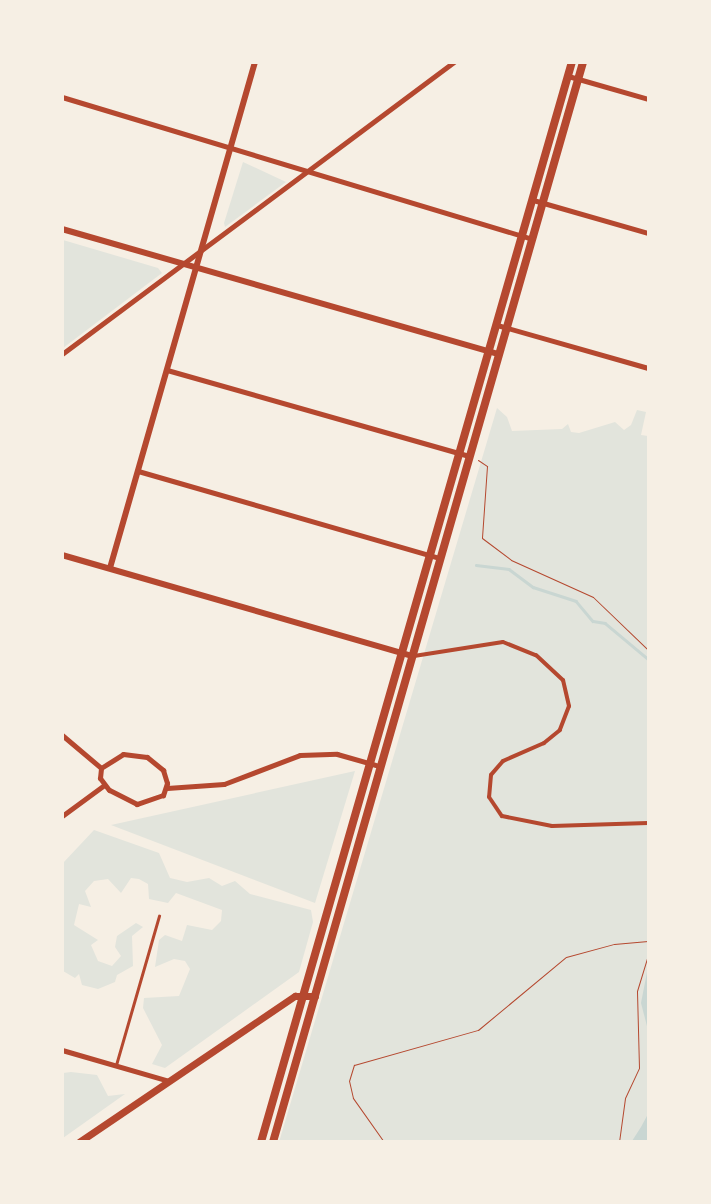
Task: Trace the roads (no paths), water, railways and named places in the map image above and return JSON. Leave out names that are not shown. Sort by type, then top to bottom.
[{"type":"main road","points":[[261,1142],[572,62]]},
{"type":"main road","points":[[273,1142],[411,656],[440,558],[473,458],[506,328],[583,62]]},
{"type":"main road","points":[[79,1142],[303,994],[315,996]]},
{"type":"street","points":[[110,568],[256,62]]},
{"type":"street","points":[[62,354],[200,254],[454,62]]},
{"type":"street","points":[[568,76],[648,99]]},
{"type":"street","points":[[62,97],[232,146],[304,174],[532,240]]},
{"type":"street","points":[[533,200],[648,233]]},
{"type":"street","points":[[62,229],[499,354]]},
{"type":"street","points":[[497,325],[648,368]]},
{"type":"street","points":[[167,370],[473,458]]},
{"type":"street","points":[[138,471],[440,558]]},
{"type":"street","points":[[62,555],[411,656],[503,642],[536,655],[563,680],[569,706],[560,730],[544,743],[503,761],[490,778],[490,800],[502,816],[552,826],[648,823]]},
{"type":"street","points":[[62,735],[101,768],[104,785],[121,800],[137,804],[156,800],[167,788],[222,784],[300,755],[337,754],[380,766]]},
{"type":"street","points":[[101,768],[123,754],[140,755],[163,770],[167,788]]},
{"type":"street","points":[[62,816],[104,785]]},
{"type":"street","points":[[62,1050],[169,1081]]},
{"type":"lane","points":[[116,1065],[159,916]]},
{"type":"waterway","points":[[476,565],[509,569],[533,587],[576,601],[593,621],[605,623],[648,659]]}]
